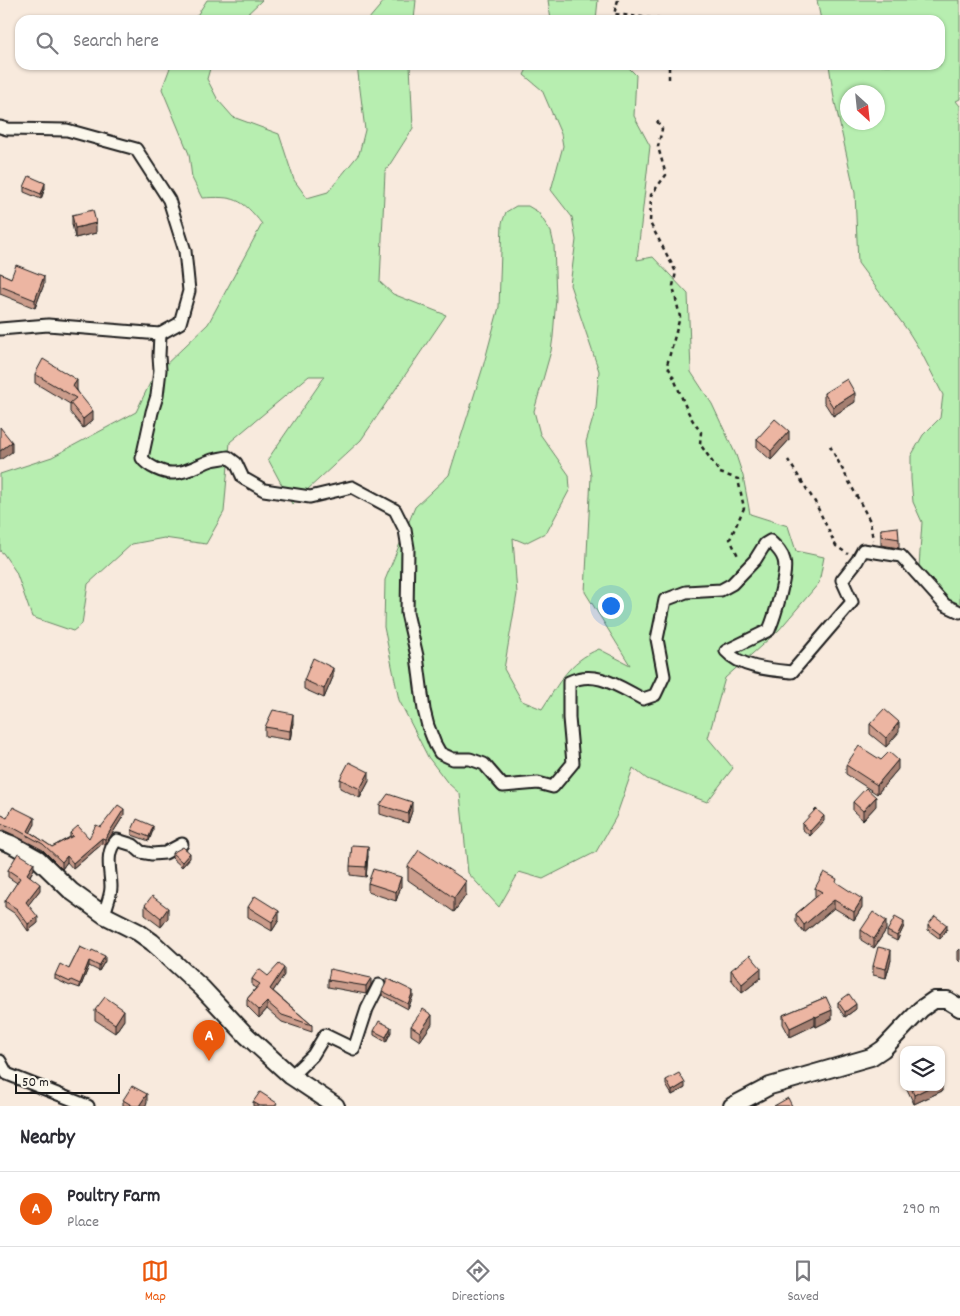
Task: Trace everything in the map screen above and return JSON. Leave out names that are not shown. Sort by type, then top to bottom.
[{"type":"main road","points":[[0,840],[38,859],[71,891],[104,915],[138,932],[152,942],[202,988],[246,1035],[292,1076],[336,1106]]},
{"type":"main road","points":[[732,1106],[770,1086],[871,1057],[883,1049],[921,1009],[934,1000],[946,1000],[960,1008]]},
{"type":"street","points":[[0,127],[7,129],[67,130],[136,149],[169,200],[185,251],[189,291],[180,322],[160,334],[48,325],[0,329]]},
{"type":"street","points":[[160,334],[160,370],[157,396],[142,458],[144,462],[158,470],[173,474],[228,456],[236,463],[243,478],[264,490],[310,497],[352,487],[395,510],[406,530],[408,548],[407,614],[418,662],[424,710],[435,744],[440,753],[453,759],[470,759],[484,764],[503,786],[538,783],[553,787],[573,763],[569,718],[569,682],[587,678],[602,678],[643,699],[655,695],[664,676],[657,639],[665,600],[686,592],[721,590],[732,584],[755,560],[764,544],[770,541],[781,552],[785,562],[785,572],[770,630],[726,651],[732,657],[748,664],[771,670],[792,672],[852,602],[842,580],[857,561],[862,550],[901,556],[945,605],[960,612]]},
{"type":"street","points":[[104,915],[111,889],[108,858],[117,840],[133,845],[141,852],[152,854],[164,853],[182,844]]},
{"type":"street","points":[[292,1076],[313,1055],[325,1035],[354,1049],[367,1009],[379,985]]},
{"type":"street","points":[[0,1060],[7,1074],[88,1106]]},
{"type":"path","points":[[618,0],[614,14],[623,15]]},
{"type":"path","points":[[669,70],[669,79]]},
{"type":"path","points":[[657,121],[662,129],[658,147],[666,175],[651,194],[650,223],[676,272],[672,286],[680,317],[667,365],[674,376],[691,420],[701,432],[700,444],[720,473],[738,479],[744,508],[730,539],[745,571]]},
{"type":"path","points":[[830,446],[870,521],[875,551]]},
{"type":"path","points":[[788,460],[815,502],[836,546],[857,561]]},
{"type":"green space","points":[[207,0],[262,0],[246,15],[197,15]]},
{"type":"green space","points":[[385,0],[416,0],[414,15],[372,15]]},
{"type":"green space","points":[[548,0],[598,0],[596,15],[550,15]]},
{"type":"green space","points":[[817,0],[960,0],[960,99],[956,101],[960,106],[960,609],[948,603],[928,583],[919,567],[922,522],[913,502],[911,479],[911,456],[923,435],[940,418],[943,395],[908,331],[858,263],[855,193],[841,130],[885,130],[885,85],[840,85],[840,125],[830,70],[945,70],[945,15],[820,15]]},
{"type":"green space","points":[[169,70],[210,70],[207,79],[218,100],[233,117],[279,134],[294,180],[307,198],[328,192],[359,154],[365,130],[358,70],[410,70],[413,128],[385,172],[380,282],[393,294],[446,315],[361,440],[292,504],[268,459],[325,376],[309,376],[230,442],[224,512],[206,544],[164,538],[132,544],[88,584],[82,624],[73,631],[32,617],[16,572],[0,551],[0,474],[52,457],[136,412],[151,381],[160,370],[208,324],[262,224],[243,204],[230,198],[202,198],[192,178],[189,154],[162,89]]},
{"type":"green space","points":[[526,70],[631,70],[636,75],[634,116],[650,146],[637,260],[653,257],[688,294],[691,372],[712,404],[736,455],[743,476],[750,514],[788,526],[796,551],[824,557],[819,583],[779,630],[725,678],[708,738],[733,768],[707,802],[647,779],[633,768],[616,817],[596,852],[543,879],[519,872],[499,907],[468,873],[460,794],[447,782],[428,757],[399,700],[384,627],[385,580],[415,507],[449,475],[483,367],[499,307],[502,223],[506,212],[516,206],[528,206],[538,212],[551,232],[554,245],[556,298],[551,351],[534,411],[540,434],[569,475],[570,489],[547,532],[525,543],[513,538],[517,594],[504,669],[522,701],[542,709],[566,674],[588,654],[599,649],[630,665],[585,592],[591,476],[586,442],[596,408],[599,371],[570,285],[576,240],[572,217],[551,190],[563,146],[561,134],[542,90],[524,75]]},
{"type":"building","points":[[29,176],[45,183],[41,194],[24,187]]},
{"type":"building","points":[[93,210],[96,223],[75,228],[72,215]]},
{"type":"building","points":[[16,265],[44,276],[35,300],[0,286],[0,273],[11,278]]},
{"type":"building","points":[[43,359],[77,380],[73,386],[93,411],[83,419],[70,403],[76,398],[35,374]]},
{"type":"building","points":[[847,379],[855,393],[833,407],[824,393]]},
{"type":"building","points":[[775,419],[789,431],[771,451],[757,439]]},
{"type":"building","points":[[0,427],[12,442],[0,451]]},
{"type":"building","points":[[898,527],[899,539],[881,536],[881,529]]},
{"type":"building","points":[[313,658],[333,668],[324,689],[304,680]]},
{"type":"building","points":[[884,709],[899,722],[886,738],[870,724]]},
{"type":"building","points":[[273,710],[293,714],[290,731],[265,727]]},
{"type":"building","points":[[859,746],[881,760],[889,752],[898,760],[877,785],[846,765]]},
{"type":"building","points":[[349,762],[369,772],[360,789],[340,779]]},
{"type":"building","points":[[866,788],[876,797],[863,811],[853,802]]},
{"type":"building","points":[[388,794],[412,802],[408,814],[380,805]]},
{"type":"building","points":[[118,805],[124,809],[105,839],[102,838],[73,863],[67,856],[62,862],[43,844],[14,828],[3,824],[0,825],[0,814],[7,818],[13,807],[35,818],[28,831],[52,847],[73,836],[70,833],[78,826],[89,838],[96,825],[101,827]]},
{"type":"building","points":[[816,809],[824,816],[810,831],[802,824]]},
{"type":"building","points":[[137,819],[153,826],[149,837],[132,830]]},
{"type":"building","points":[[352,845],[368,846],[366,867],[350,866]]},
{"type":"building","points":[[183,847],[190,853],[182,862],[172,853]]},
{"type":"building","points":[[419,850],[466,881],[454,898],[408,866]]},
{"type":"building","points":[[18,853],[34,863],[27,874],[40,884],[26,902],[38,917],[28,924],[17,909],[5,901],[20,878],[8,870]]},
{"type":"building","points":[[373,869],[401,877],[396,892],[368,883]]},
{"type":"building","points":[[824,872],[837,879],[836,882],[862,899],[854,912],[834,900],[804,925],[796,914],[822,892],[815,888]]},
{"type":"building","points":[[152,896],[168,908],[161,918],[145,905]]},
{"type":"building","points":[[255,896],[279,911],[272,922],[248,907]]},
{"type":"building","points":[[873,912],[886,921],[874,939],[861,930]]},
{"type":"building","points":[[935,916],[947,925],[940,934],[928,925]]},
{"type":"building","points":[[895,917],[904,922],[897,936],[887,931]]},
{"type":"building","points":[[80,947],[105,956],[99,966],[89,961],[80,984],[71,980],[70,982],[55,975],[60,964],[69,969]]},
{"type":"building","points":[[878,947],[891,950],[886,969],[873,966]]},
{"type":"building","points":[[750,955],[761,968],[742,984],[731,970]]},
{"type":"building","points":[[279,964],[284,968],[270,989],[312,1025],[282,1015],[267,1002],[259,1010],[247,999],[260,984],[252,979],[259,969],[268,976]]},
{"type":"building","points":[[330,969],[371,978],[366,986],[328,980]]},
{"type":"building","points":[[386,978],[413,991],[408,1004],[382,991]]},
{"type":"building","points":[[849,994],[856,1004],[845,1012],[838,1002]]},
{"type":"building","points":[[105,997],[124,1010],[115,1024],[95,1010]]},
{"type":"building","points":[[826,997],[832,1010],[790,1028],[783,1015]]},
{"type":"building","points":[[423,1009],[432,1015],[420,1032],[411,1026]]},
{"type":"building","points":[[379,1021],[391,1027],[386,1037],[374,1031]]},
{"type":"building","points":[[679,1073],[685,1083],[672,1091],[666,1080]]},
{"type":"building","points":[[132,1086],[147,1094],[139,1106],[133,1106],[123,1100]]},
{"type":"building","points":[[912,1091],[922,1091],[914,1095]]},
{"type":"building","points":[[260,1092],[277,1103],[275,1106],[260,1106],[253,1102]]},
{"type":"building","points":[[788,1098],[792,1106],[774,1106]]},
{"type":"place","name":"Poultry Farm","points":[[209,1061]]}]
